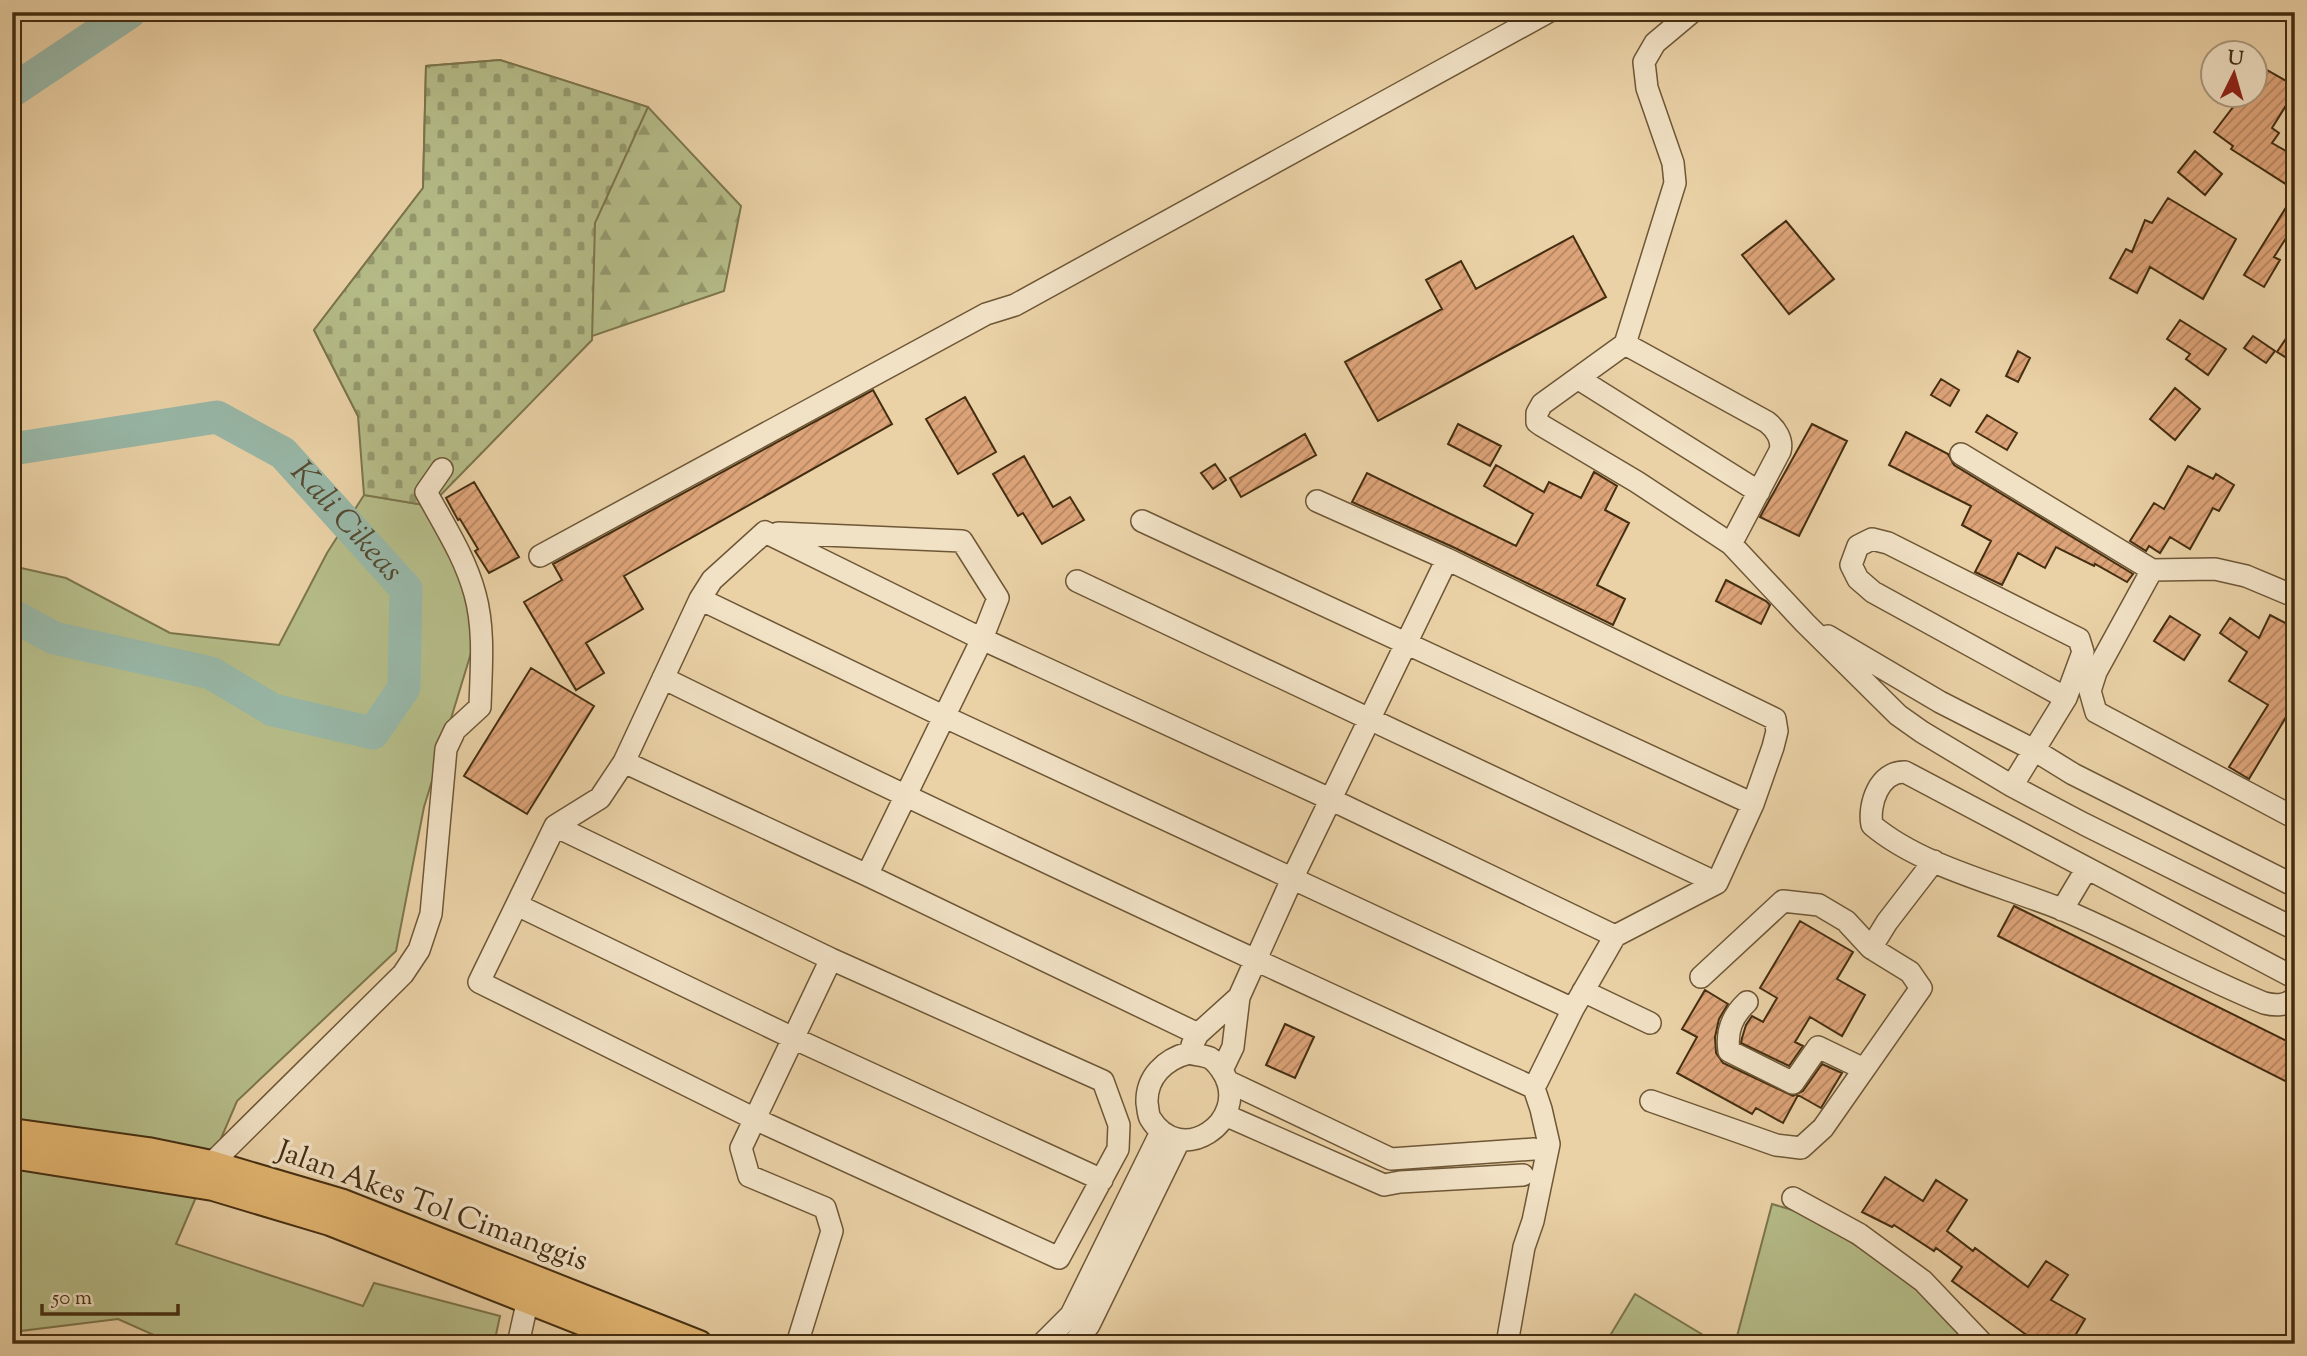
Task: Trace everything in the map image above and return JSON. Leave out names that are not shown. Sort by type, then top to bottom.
[{"type":"main road","name":"Jalan Akes Tol Cimanggis","points":[[12,1132],[148,1151],[211,1164],[343,1203],[699,1344]]},
{"type":"main road","points":[[12,1155],[213,1187],[330,1222],[639,1344]]},
{"type":"street","points":[[540,556],[986,314],[1015,305],[1548,12]]},
{"type":"street","points":[[1692,12],[1656,43],[1644,62],[1647,88],[1673,163],[1675,183],[1626,344],[1542,404],[1537,413],[1537,422],[1637,482],[1731,544],[1805,623],[1898,715],[2012,786],[2295,929]]},
{"type":"street","points":[[1626,344],[1774,428],[1781,446],[1731,544]]},
{"type":"street","points":[[1579,379],[1759,492]]},
{"type":"street","points":[[1961,454],[2152,570],[2215,569],[2246,576],[2289,594]]},
{"type":"street","points":[[211,1164],[403,974],[419,950],[431,914],[446,749],[455,730],[480,707],[482,643],[476,595],[461,555],[426,492],[442,469]]},
{"type":"street","points":[[663,678],[904,797],[1255,961],[1533,1085],[1615,936],[1717,883],[1753,804],[1773,747],[1777,731],[1775,719],[1447,559],[1317,501]]},
{"type":"street","points":[[1142,521],[1753,804]]},
{"type":"street","points":[[765,532],[982,639],[1330,799],[1615,936]]},
{"type":"street","points":[[555,826],[831,959],[1103,1081],[1119,1125],[1118,1149],[1059,1258],[755,1119],[479,982],[555,826],[600,798],[624,762],[700,599],[712,580],[765,532],[962,541],[998,598],[982,639],[867,875]]},
{"type":"street","points":[[2012,786],[2066,698],[2084,652],[2083,645],[2074,635],[1888,543],[1872,539],[1858,547],[1851,565],[1858,579],[1873,592],[2066,698]]},
{"type":"street","points":[[1239,997],[1193,1044],[1164,1063],[1155,1074],[1147,1099],[1149,1116],[1170,1136],[1196,1140],[1219,1125],[1225,1115],[1230,1097],[1225,1076],[1233,1047],[1239,997],[1330,799],[1447,559]]},
{"type":"street","points":[[2152,570],[2096,672],[2090,691],[2096,712],[2295,818]]},
{"type":"street","points":[[1077,581],[1717,883]]},
{"type":"street","points":[[700,599],[944,717],[1293,877],[1578,1000],[1650,1023]]},
{"type":"street","points":[[1805,623],[1940,702],[2034,750],[2073,774],[2295,886]]},
{"type":"street","points":[[624,762],[867,875],[1193,1044],[1211,1059],[1225,1076],[1391,1159],[1534,1149]]},
{"type":"street","points":[[1958,800],[1976,765]]},
{"type":"street","points":[[2295,978],[1905,772],[1898,772],[1883,782],[1871,804],[1872,825],[1891,841],[1934,861],[2062,910],[2264,1003],[2274,1006],[2295,998]]},
{"type":"street","points":[[2054,808],[2073,774]]},
{"type":"street","points":[[2136,893],[2153,859]]},
{"type":"street","points":[[1871,948],[1887,922],[1934,861]]},
{"type":"street","points":[[2062,910],[2087,868]]},
{"type":"street","points":[[1651,1101],[1776,1145],[1801,1148],[1822,1128],[1921,988],[1910,972],[1871,948],[1846,921],[1819,905],[1783,901],[1702,976]]},
{"type":"street","points":[[517,905],[793,1038],[1102,1180]]},
{"type":"street","points":[[797,1344],[832,1231],[825,1208],[749,1176],[741,1148],[831,959]]},
{"type":"street","points":[[1747,1002],[1740,1009],[1726,1035],[1729,1051],[1793,1083],[1810,1042],[1864,1069]]},
{"type":"street","points":[[1507,1344],[1524,1247],[1533,1221],[1549,1144],[1533,1085]]},
{"type":"street","points":[[1111,1102],[1147,1099]]},
{"type":"street","points":[[1225,1115],[1384,1185],[1523,1175]]},
{"type":"street","points":[[1042,1344],[1071,1315],[1170,1136]]},
{"type":"street","points":[[1073,1344],[1089,1325],[1170,1136]]},
{"type":"street","points":[[1384,1185],[1391,1159]]},
{"type":"street","points":[[1793,1198],[1859,1234],[1923,1281],[1983,1344]]},
{"type":"street","points":[[518,1344],[528,1299]]},
{"type":"green space","points":[[500,60],[648,107],[741,206],[724,291],[358,416],[314,330],[423,188],[426,66]]},
{"type":"green space","points":[[500,60],[648,107],[595,223],[592,340],[430,506],[364,495],[358,416],[314,330],[423,188],[426,66]]},
{"type":"green space","points":[[364,495],[430,506],[482,617],[424,807],[396,951],[237,1101],[176,1244],[363,1306],[374,1283],[500,1316],[494,1344],[174,1344],[118,1319],[12,1332],[12,566],[66,578],[170,633],[279,645],[327,553]]},
{"type":"green space","points":[[1772,1204],[1802,1213],[1911,1278],[1979,1344],[1735,1344]]},
{"type":"green space","points":[[1635,1294],[1718,1344],[1605,1344]]},
{"type":"building","points":[[2268,71],[2295,86],[2295,91],[2272,128],[2279,133],[2272,143],[2295,156],[2295,190],[2231,149],[2233,146],[2214,132],[2232,108],[2268,108]]},
{"type":"building","points":[[2195,151],[2222,174],[2205,195],[2178,172]]},
{"type":"building","points":[[2295,193],[2295,224],[2274,257],[2280,260],[2264,287],[2244,275]]},
{"type":"building","points":[[2168,198],[2236,239],[2203,299],[2150,267],[2137,293],[2110,278],[2126,249],[2132,252],[2145,220],[2152,223]]},
{"type":"building","points":[[1786,221],[1834,279],[1789,314],[1742,255]]},
{"type":"building","points":[[1573,236],[1606,297],[1378,421],[1345,362],[1442,309],[1426,280],[1461,261],[1476,289]]},
{"type":"building","points":[[2180,320],[2226,349],[2208,375],[2186,359],[2190,354],[2167,339]]},
{"type":"building","points":[[2295,325],[2295,363],[2277,352]]},
{"type":"building","points":[[2253,336],[2275,351],[2266,363],[2244,348]]},
{"type":"building","points":[[2018,351],[2030,358],[2018,382],[2006,376]]},
{"type":"building","points":[[1941,379],[1959,390],[1950,406],[1931,395]]},
{"type":"building","points":[[2175,388],[2200,409],[2175,440],[2150,419]]},
{"type":"building","points":[[873,390],[892,424],[624,576],[643,609],[586,643],[604,673],[576,690],[524,602],[562,580],[553,564]]},
{"type":"building","points":[[965,397],[996,452],[958,474],[926,419]]},
{"type":"building","points":[[1987,415],[2017,433],[2007,450],[1976,432]]},
{"type":"building","points":[[1458,424],[1501,446],[1490,466],[1448,444]]},
{"type":"building","points":[[1812,424],[1847,441],[1799,536],[1760,517]]},
{"type":"building","points":[[1906,432],[1948,454],[1954,465],[2133,574],[2127,582],[2056,547],[2045,568],[2018,553],[2002,585],[1975,572],[1991,541],[1962,525],[1971,506],[1889,465]]},
{"type":"building","points":[[1305,434],[1316,455],[1241,497],[1230,478]]},
{"type":"building","points":[[1024,456],[1053,507],[1070,497],[1084,520],[1042,544],[1023,513],[1018,516],[993,474]]},
{"type":"building","points":[[1215,464],[1226,480],[1213,489],[1201,473]]},
{"type":"building","points":[[1496,465],[1544,492],[1549,482],[1581,498],[1594,472],[1617,486],[1605,510],[1629,523],[1597,585],[1625,599],[1613,625],[1453,547],[1352,502],[1367,473],[1516,546],[1533,514],[1484,486]]},
{"type":"building","points":[[2188,466],[2213,479],[2216,474],[2234,485],[2219,511],[2213,508],[2190,549],[2170,537],[2160,553],[2149,546],[2146,551],[2130,541],[2154,503],[2164,509]]},
{"type":"building","points":[[474,482],[519,557],[489,573],[475,551],[478,549],[446,498]]},
{"type":"building","points":[[1726,580],[1770,605],[1761,624],[1716,601]]},
{"type":"building","points":[[2270,615],[2295,628],[2295,702],[2249,779],[2229,767],[2268,705],[2229,681],[2247,652],[2220,633],[2230,618],[2259,638]]},
{"type":"building","points":[[2170,616],[2200,635],[2184,660],[2154,641]]},
{"type":"building","points":[[531,668],[594,706],[527,814],[464,776]]},
{"type":"building","points":[[2014,906],[2295,1045],[2295,1086],[1998,936]]},
{"type":"building","points":[[1800,921],[1853,952],[1837,979],[1865,995],[1842,1036],[1810,1017],[1795,1042],[1803,1046],[1789,1066],[1741,1043],[1746,1025],[1752,1016],[1763,1022],[1777,998],[1760,988]]},
{"type":"building","points":[[1705,990],[1728,1004],[1719,1019],[1715,1037],[1716,1053],[1723,1063],[1793,1096],[1803,1091],[1822,1064],[1842,1073],[1821,1108],[1798,1095],[1783,1123],[1756,1108],[1752,1114],[1677,1073],[1697,1037],[1682,1029]]},
{"type":"building","points":[[1285,1024],[1314,1037],[1295,1078],[1266,1065]]},
{"type":"building","points":[[1885,1177],[1923,1201],[1936,1180],[1967,1200],[1947,1231],[2028,1287],[2046,1261],[2068,1275],[2051,1300],[2085,1319],[2070,1344],[2039,1344],[1952,1281],[1962,1267],[1936,1248],[1934,1251],[1894,1225],[1892,1227],[1862,1212]]},
{"type":"waterway","name":"Kali Cikeas","points":[[12,91],[130,12]]},
{"type":"waterway","name":"Kali Cikeas","points":[[12,449],[217,417],[283,453],[406,589],[404,688],[373,733],[273,710],[211,673],[54,638],[12,615]]}]
